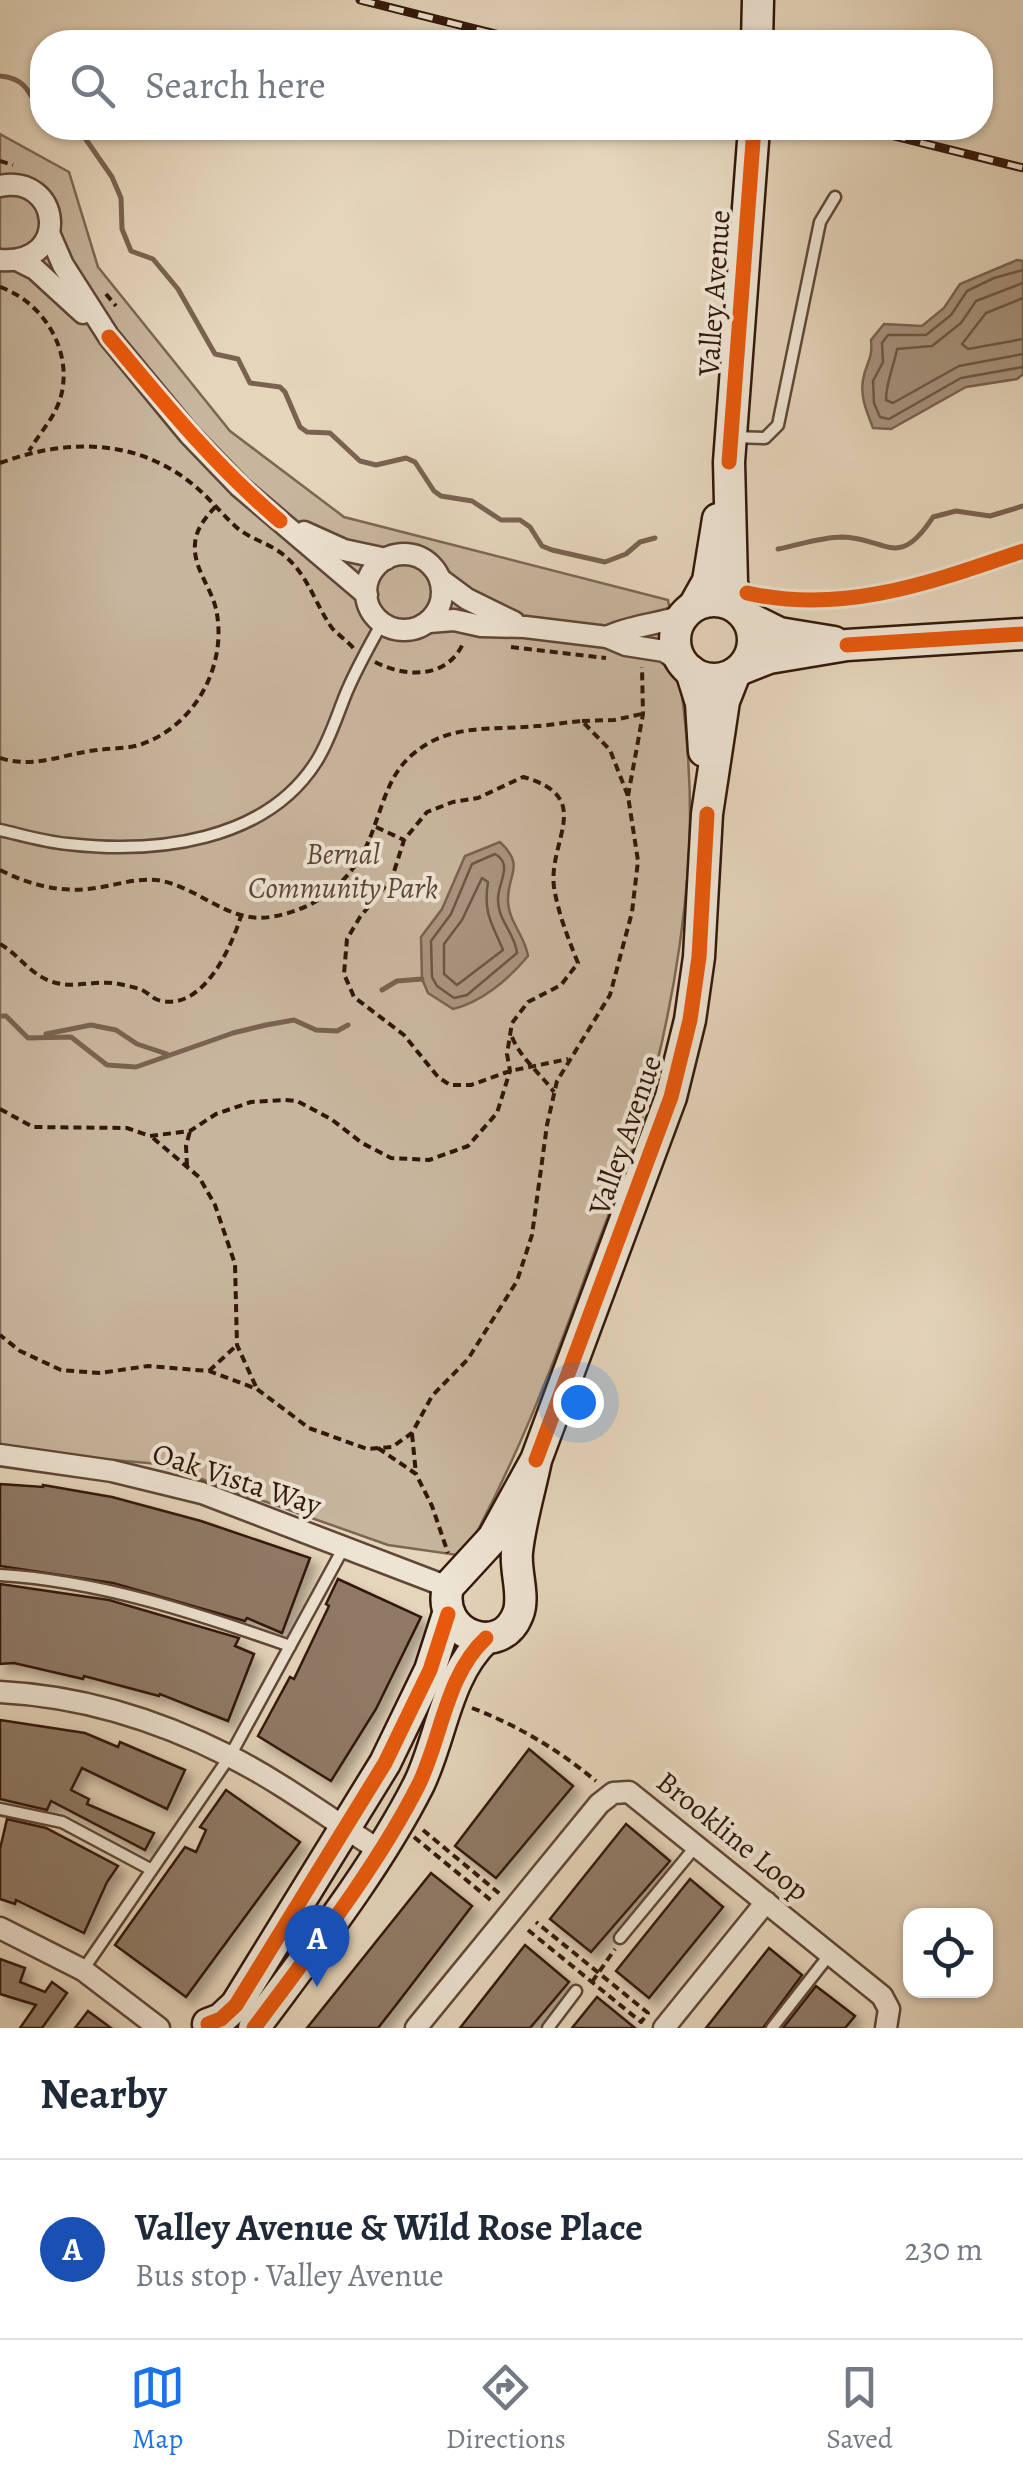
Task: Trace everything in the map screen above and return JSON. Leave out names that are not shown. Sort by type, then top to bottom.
[{"type":"street","points":[[757,30],[758,0]]},
{"type":"street","name":"Valley Avenue","points":[[743,613],[732,583],[730,449],[753,140]]},
{"type":"street","points":[[0,186],[21,185],[39,195],[48,208],[49,233],[63,266],[109,337]]},
{"type":"street","points":[[10,261],[40,250],[49,233]]},
{"type":"street","points":[[10,261],[48,279],[109,337],[240,487],[366,595],[374,616],[382,623],[405,630],[428,622],[454,620],[607,637],[664,652],[713,680],[770,658],[847,645],[1023,634]]},
{"type":"street","name":"Valley Avenue","points":[[689,610],[708,581],[730,449]]},
{"type":"street","points":[[280,520],[344,550],[386,559],[417,556],[467,599],[525,627]]},
{"type":"street","points":[[366,595],[369,576],[386,559]]},
{"type":"street","points":[[428,622],[440,604],[440,579]]},
{"type":"street","points":[[607,637],[626,627],[664,622],[709,601],[725,602],[779,632],[847,645]]},
{"type":"street","points":[[687,668],[675,640],[689,610]]},
{"type":"street","points":[[738,671],[751,653],[754,634],[743,613]]},
{"type":"street","name":"Valley Avenue","points":[[687,668],[701,703],[708,814]]},
{"type":"street","name":"Valley Avenue","points":[[204,2027],[221,2019],[236,2005],[385,1763],[441,1645],[454,1581],[494,1538],[536,1460],[671,1096],[690,1020],[699,958],[708,814],[724,701],[738,671]]},
{"type":"street","name":"Oak Vista Way","points":[[0,1455],[112,1471],[202,1493],[344,1546],[454,1581]]},
{"type":"street","name":"Valley Avenue","points":[[254,2028],[379,1850],[419,1782],[467,1658],[486,1638],[511,1626],[518,1614],[518,1546],[536,1460]]},
{"type":"street","points":[[486,1638],[470,1636],[457,1627],[454,1581],[485,1563],[499,1566],[511,1575],[518,1588]]},
{"type":"street","points":[[0,1692],[94,1704],[230,1756],[379,1850]]},
{"type":"street","name":"Brookline Loop","points":[[416,2028],[600,1804],[613,1793],[630,1792],[882,1996],[890,2008],[886,2028]]},
{"type":"street","points":[[664,2028],[766,1902]]},
{"type":"street","points":[[0,1928],[83,1970],[160,2028]]},
{"type":"lane","points":[[730,449],[765,438],[778,425],[820,222],[836,198]]},
{"type":"lane","points":[[0,830],[68,844],[130,846],[207,836],[262,816],[285,800],[315,764],[382,623]]},
{"type":"lane","points":[[83,1970],[230,1756],[344,1546]]},
{"type":"lane","points":[[0,1575],[39,1578],[116,1593],[202,1615],[290,1646]]},
{"type":"lane","points":[[0,1809],[62,1822],[150,1869]]},
{"type":"lane","points":[[620,1938],[696,1846]]},
{"type":"lane","points":[[772,2028],[830,1954]]},
{"type":"lane","points":[[548,2028],[576,1992]]},
{"type":"path","points":[[0,287],[41,315],[61,355],[61,396],[48,425],[29,451]]},
{"type":"path","points":[[0,758],[14,763],[40,763],[74,753],[140,745],[170,730],[190,712],[208,684],[216,658],[215,604],[198,564],[195,542],[203,521],[217,506]]},
{"type":"path","points":[[628,796],[643,714],[641,662]]},
{"type":"path","points":[[0,870],[56,890],[90,889],[127,880],[158,880],[189,889],[241,916],[268,918],[303,908],[350,877],[395,775],[413,753],[467,728],[614,720],[643,714]]},
{"type":"path","points":[[0,1335],[20,1351],[61,1370],[100,1373],[148,1366],[209,1371],[257,1390],[309,1428],[354,1445],[392,1447],[412,1432],[432,1396],[468,1359],[517,1281],[532,1235],[554,1092],[568,1059],[610,995],[632,912],[638,860],[628,796],[610,750],[582,721]]},
{"type":"path","points":[[150,1136],[190,1131],[216,1114],[251,1102],[296,1101],[331,1118],[362,1143],[390,1158],[429,1160],[468,1146],[497,1113],[510,1071],[507,1054],[512,1023],[528,1002],[561,985],[578,963],[553,883],[565,828],[564,806],[545,783],[523,777],[478,798],[427,812],[404,840],[392,878],[347,940],[344,974],[354,997],[404,1035],[438,1077],[450,1085],[471,1084],[510,1071],[568,1059]]},
{"type":"path","points":[[375,827],[404,840]]},
{"type":"path","points":[[0,944],[49,981],[67,985],[114,982],[143,990],[158,1001],[178,1002],[196,992],[216,969],[232,943],[241,916]]},
{"type":"path","points":[[510,1034],[525,1060],[536,1067],[554,1092]]},
{"type":"path","points":[[0,1109],[33,1127],[127,1128],[150,1136],[199,1177],[215,1206],[235,1264],[237,1345],[257,1390]]},
{"type":"path","points":[[188,1166],[186,1146],[190,1131]]},
{"type":"path","points":[[209,1371],[237,1345]]},
{"type":"path","points":[[412,1432],[416,1474],[432,1506],[454,1581]]},
{"type":"path","points":[[378,1448],[416,1474]]},
{"type":"path","points":[[450,1700],[523,1729],[561,1752],[597,1781],[610,1777]]},
{"type":"path","points":[[493,1902],[412,1831],[420,1827],[500,1894]]},
{"type":"path","points":[[528,1930],[642,2022],[648,2013],[536,1922]]},
{"type":"path","points":[[576,1992],[587,1989],[600,1974],[620,1938]]},
{"type":"green space","name":"Bernal Community Park","points":[[0,134],[69,172],[98,267],[230,431],[344,517],[668,600],[686,735],[690,836],[681,936],[664,1034],[633,1148],[560,1345],[516,1452],[464,1556],[388,1545],[159,1464],[0,1450]]},
{"type":"water","points":[[1023,261],[1023,374],[1017,379],[966,387],[891,429],[873,428],[862,386],[871,340],[884,324],[922,326],[944,308],[960,284]]},
{"type":"water","points":[[500,842],[514,864],[509,909],[528,956],[494,989],[453,1009],[428,993],[422,979],[421,937],[442,909],[465,856]]},
{"type":"building","points":[[0,1484],[43,1485],[112,1497],[201,1521],[310,1558],[282,1633],[247,1618],[245,1621],[113,1583],[0,1566]]},
{"type":"building","points":[[338,1579],[421,1617],[376,1709],[331,1781],[258,1736],[290,1677],[294,1679]]},
{"type":"building","points":[[0,1584],[109,1600],[239,1638],[235,1646],[254,1654],[228,1721],[160,1694],[84,1676],[83,1679],[14,1663],[0,1664]]},
{"type":"building","points":[[0,1720],[85,1733],[118,1747],[120,1742],[185,1770],[167,1809],[82,1768],[71,1790],[89,1799],[87,1804],[154,1833],[145,1850],[51,1801],[47,1810],[0,1799]]},
{"type":"building","points":[[529,1749],[573,1786],[496,1878],[455,1846]]},
{"type":"building","points":[[226,1790],[300,1842],[186,1997],[115,1945],[185,1847],[196,1852],[206,1830],[200,1827]]},
{"type":"building","points":[[7,1819],[46,1828],[118,1866],[84,1933],[16,1900],[15,1904],[0,1899],[0,1849]]},
{"type":"building","points":[[626,1824],[670,1861],[591,1952],[550,1919]]},
{"type":"building","points":[[431,1873],[472,1906],[378,2028],[307,2028]]},
{"type":"building","points":[[690,1879],[723,1907],[649,1998],[616,1971]]},
{"type":"building","points":[[525,1945],[569,1982],[530,2028],[460,2028]]},
{"type":"building","points":[[769,1948],[802,1975],[763,2028],[706,2028]]},
{"type":"building","points":[[0,1959],[25,1968],[20,1982],[45,1992],[52,1982],[67,1993],[42,2028],[20,2028],[36,2005],[0,1994]]},
{"type":"building","points":[[816,1986],[855,2016],[845,2028],[783,2028]]},
{"type":"building","points":[[597,1997],[635,2028],[572,2028]]},
{"type":"building","points":[[88,2011],[111,2028],[75,2028]]},
{"type":"waterway","points":[[0,76],[16,80],[30,94]]},
{"type":"waterway","points":[[86,140],[112,177],[121,198],[122,229],[131,251],[153,259],[178,289],[215,354],[238,359],[250,383],[280,387],[285,392],[300,427],[307,432],[330,433],[360,461],[376,465],[406,458],[415,462],[441,496],[472,501],[501,520],[520,520],[530,527],[542,546],[552,550],[605,562],[655,538]]},
{"type":"waterway","points":[[778,549],[842,537],[901,547],[921,533],[933,517],[956,511],[990,516],[1023,506]]},
{"type":"waterway","points":[[382,990],[397,981],[422,979]]},
{"type":"waterway","points":[[0,1016],[6,1016],[28,1038],[71,1037],[107,1065],[136,1067],[266,1025],[294,1020],[316,1030],[337,1031],[348,1025]]},
{"type":"waterway","points":[[46,1034],[91,1025],[116,1030],[137,1044],[167,1054]]},
{"type":"railway","points":[[360,0],[479,30]]},
{"type":"railway","points":[[910,140],[1023,168]]},
{"type":"cycle path","points":[[729,462],[753,140]]},
{"type":"cycle path","points":[[109,337],[212,456],[280,521]]},
{"type":"cycle path","points":[[747,593],[783,599],[853,598],[921,584],[1023,551]]},
{"type":"cycle path","points":[[847,645],[1023,634]]},
{"type":"cycle path","points":[[536,1460],[671,1097],[690,1020],[699,957],[707,814]]},
{"type":"cycle path","points":[[208,2024],[221,2019],[236,2005],[385,1763],[430,1670],[448,1614]]},
{"type":"cycle path","points":[[254,2028],[342,1909],[402,1816],[427,1765],[453,1688],[486,1638]]},
{"type":"place","name":"Valley Avenue & Wild Rose Place","points":[[317,1987]]}]
